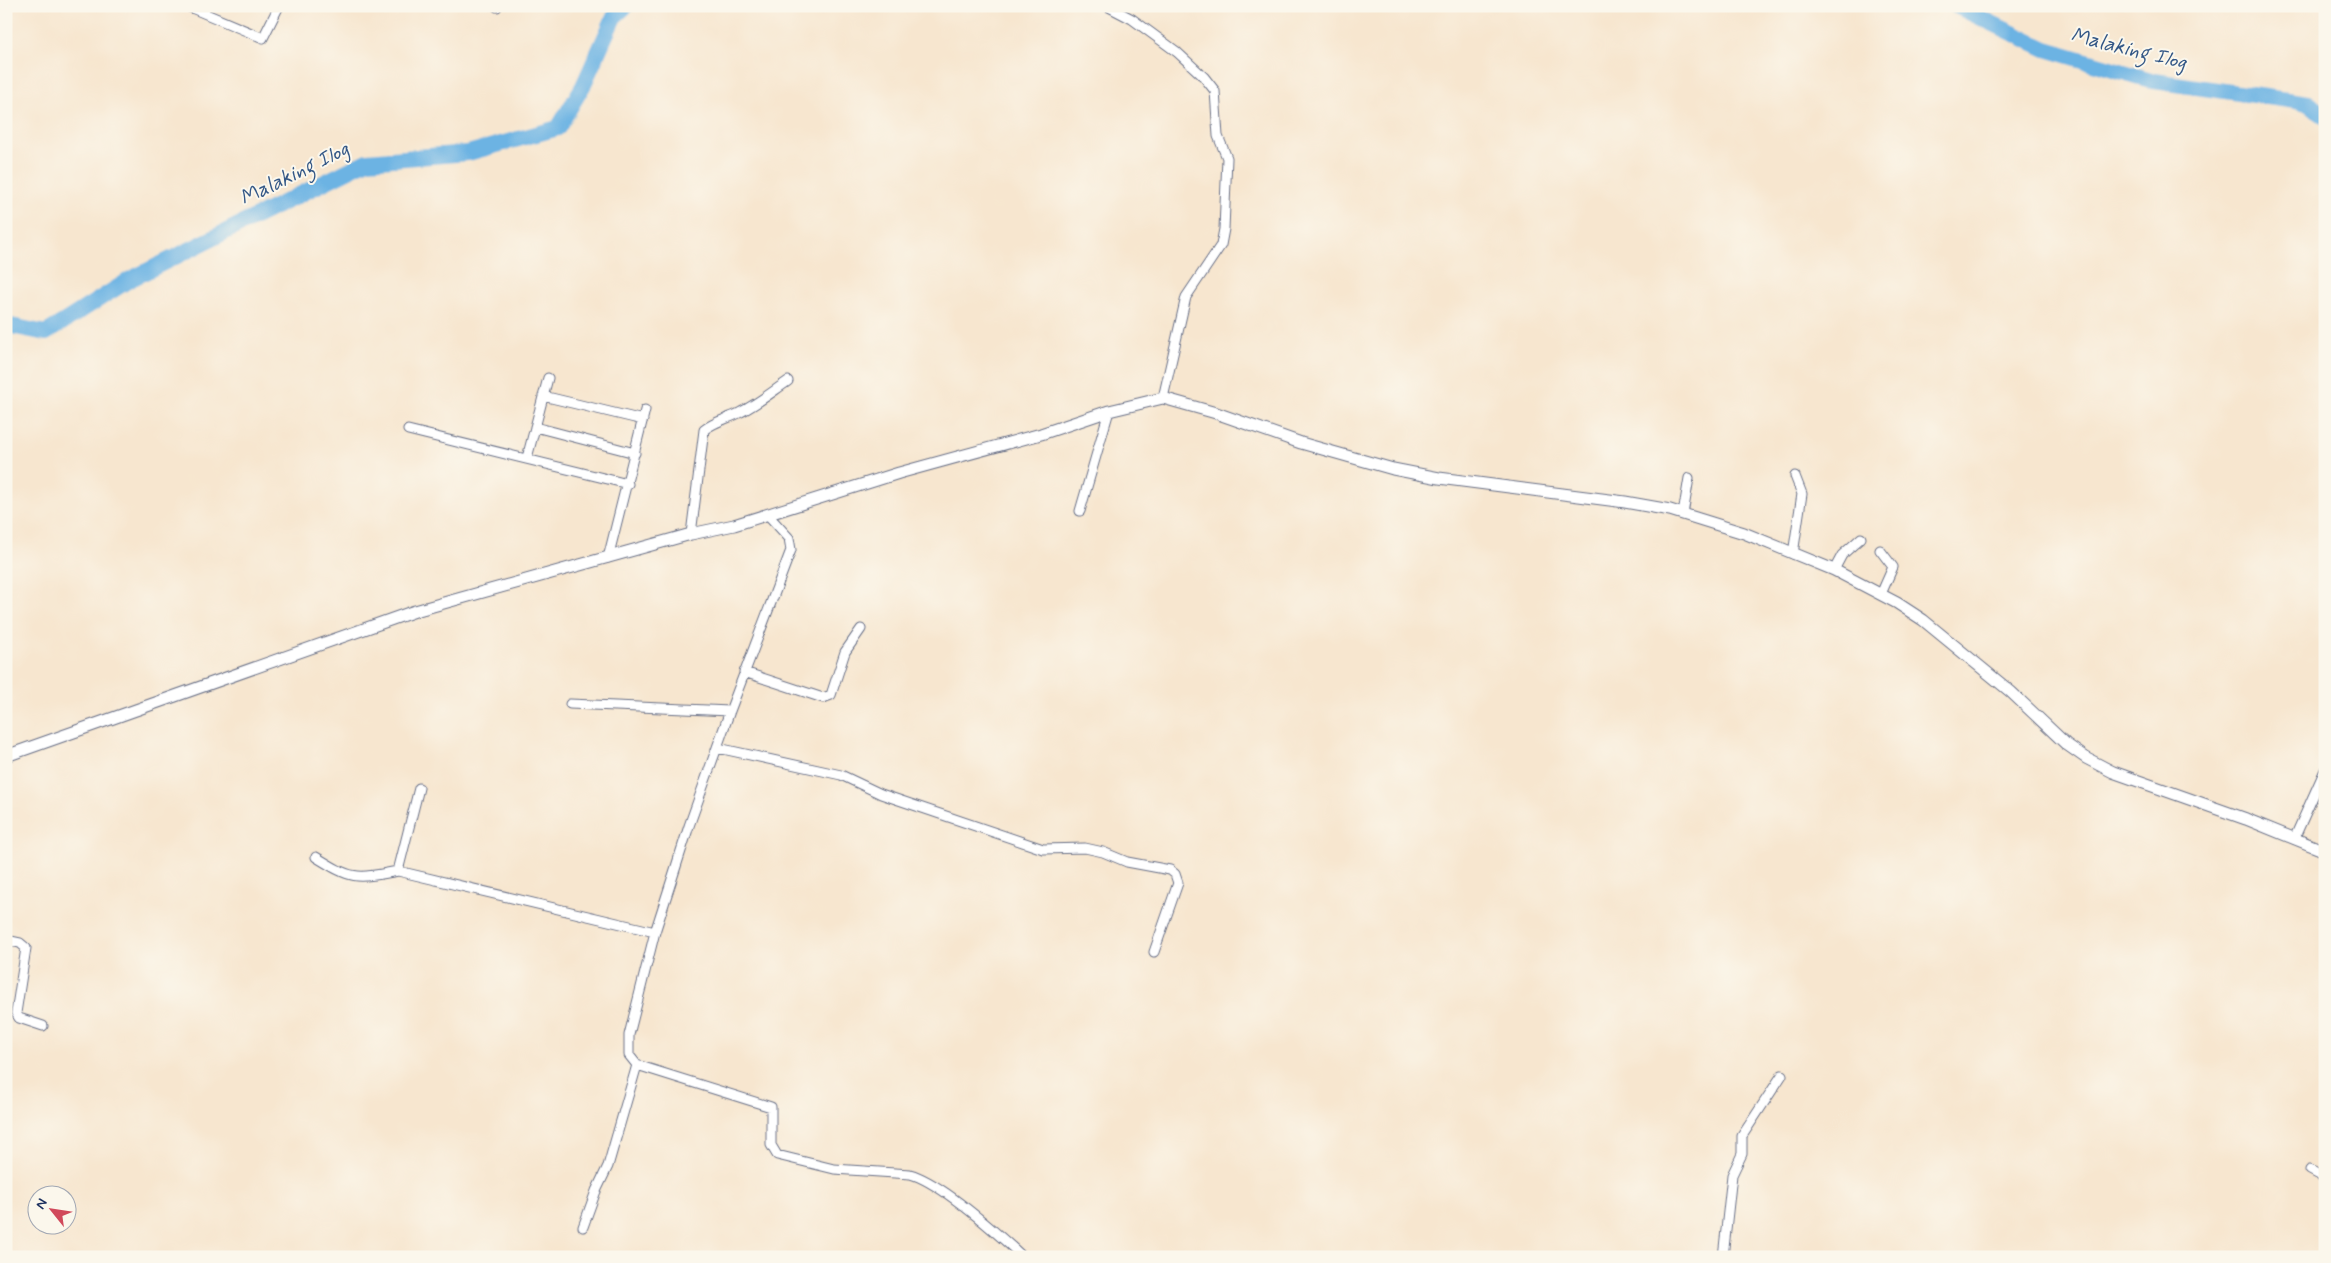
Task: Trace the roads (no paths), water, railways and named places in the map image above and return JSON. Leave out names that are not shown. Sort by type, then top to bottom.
[{"type":"street","points":[[187,6],[263,38],[279,6]]},
{"type":"street","points":[[1107,6],[1132,19],[1177,52],[1204,77],[1215,91],[1218,136],[1227,158],[1224,229],[1221,244],[1186,297],[1163,398]]},
{"type":"street","points":[[527,458],[548,378]]},
{"type":"street","points":[[691,534],[704,430],[712,424],[739,414],[788,381]]},
{"type":"street","points":[[543,396],[643,420]]},
{"type":"street","points":[[6,756],[415,610],[691,534],[768,515],[899,473],[1041,434],[1109,411],[1163,398],[1216,413],[1300,443],[1393,469],[1439,478],[1625,502],[1683,514],[1744,533],[1834,570],[1881,594],[1923,620],[2011,692],[2066,744],[2086,758],[2113,772],[2246,819],[2325,852]]},
{"type":"street","points":[[608,558],[645,410]]},
{"type":"street","points":[[1080,511],[1109,411]]},
{"type":"street","points":[[535,427],[635,453]]},
{"type":"street","points":[[408,430],[628,484]]},
{"type":"street","points":[[1793,554],[1802,494],[1795,476]]},
{"type":"street","points":[[1683,514],[1689,478]]},
{"type":"street","points":[[768,515],[789,538],[791,550],[744,672],[689,826],[655,932],[629,1035],[629,1054],[636,1065],[771,1107],[771,1145],[777,1155],[834,1169],[910,1174],[921,1177],[978,1219],[1023,1257]]},
{"type":"street","points":[[1834,570],[1842,554],[1861,538]]},
{"type":"street","points":[[1880,550],[1892,567],[1881,594]]},
{"type":"street","points":[[744,672],[823,698],[830,694],[845,652],[861,629]]},
{"type":"street","points":[[570,704],[730,711]]},
{"type":"street","points":[[718,748],[841,775],[882,794],[1043,849],[1085,848],[1103,852],[1127,862],[1170,870],[1175,874],[1178,883],[1154,952]]},
{"type":"street","points":[[2294,839],[2325,770]]},
{"type":"street","points":[[398,871],[420,788]]},
{"type":"street","points":[[316,857],[344,874],[364,878],[398,871],[655,932]]},
{"type":"street","points":[[6,940],[20,943],[26,948],[16,1013],[19,1018],[43,1026]]},
{"type":"street","points":[[583,1227],[596,1191],[608,1166],[636,1065]]},
{"type":"street","points":[[1723,1257],[1732,1175],[1742,1151],[1742,1136],[1782,1075]]},
{"type":"street","points":[[2310,1170],[2325,1178]]},
{"type":"waterway","name":"Malaking Ilog","points":[[6,325],[46,333],[129,280],[367,161],[468,153],[558,128],[583,86],[614,17],[626,6]]},
{"type":"waterway","name":"Malaking Ilog","points":[[1956,6],[2046,49],[2154,81],[2309,103],[2325,117]]}]
